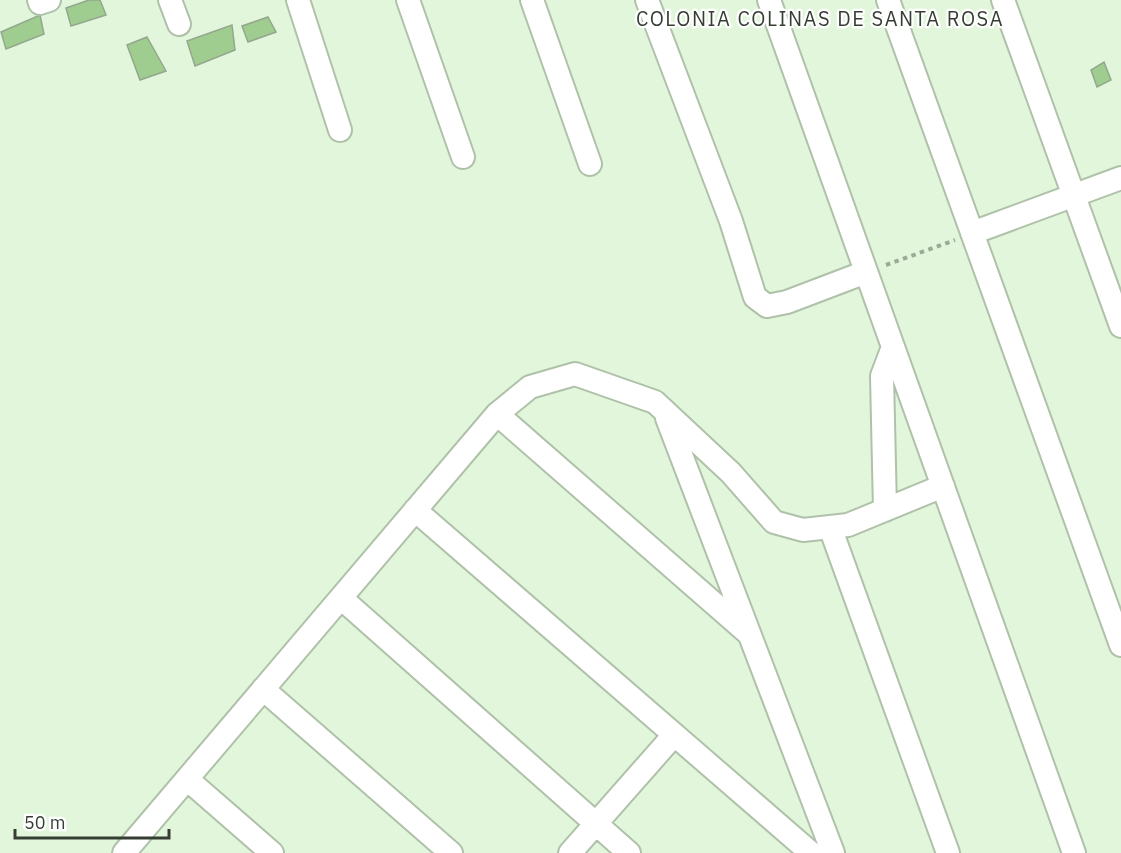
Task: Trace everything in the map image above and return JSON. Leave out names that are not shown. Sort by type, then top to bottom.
[{"type":"street","points":[[39,0],[40,3],[49,0]]},
{"type":"street","points":[[170,0],[179,24]]},
{"type":"street","points":[[298,0],[340,130]]},
{"type":"street","points":[[408,0],[463,156]]},
{"type":"street","points":[[531,0],[590,164]]},
{"type":"street","points":[[647,0],[731,221],[755,297],[767,306],[787,302],[866,272]]},
{"type":"street","points":[[769,0],[1074,853]]},
{"type":"street","points":[[888,0],[1121,645]]},
{"type":"street","points":[[1003,0],[1121,326]]},
{"type":"street","points":[[972,233],[1121,178]]},
{"type":"street","points":[[885,510],[882,376],[893,347]]},
{"type":"street","points":[[124,853],[497,414],[530,387],[575,374],[655,402],[731,473],[774,522],[804,530],[848,525],[943,486]]},
{"type":"street","points":[[664,411],[833,853]]},
{"type":"street","points":[[497,414],[750,636]]},
{"type":"street","points":[[415,510],[811,853]]},
{"type":"street","points":[[830,527],[948,853]]},
{"type":"street","points":[[341,598],[629,853]]},
{"type":"street","points":[[263,689],[451,853]]},
{"type":"street","points":[[570,853],[674,735]]},
{"type":"street","points":[[187,779],[272,853]]},
{"type":"path","points":[[866,272],[972,233]]},
{"type":"building","points":[[89,0],[100,0],[106,15],[71,26],[66,8]]},
{"type":"building","points":[[40,15],[44,34],[6,49],[1,32]]},
{"type":"building","points":[[268,17],[276,32],[248,42],[242,26]]},
{"type":"building","points":[[232,25],[235,50],[195,66],[187,41]]},
{"type":"building","points":[[147,37],[166,71],[140,80],[127,45]]},
{"type":"building","points":[[1104,62],[1111,80],[1097,87],[1091,70]]},
{"type":"district","name":"COLONIA COLINAS DE SANTA ROSA","points":[[820,19]]}]
